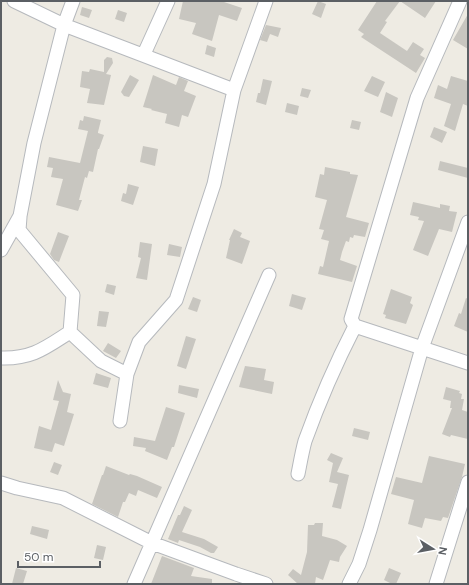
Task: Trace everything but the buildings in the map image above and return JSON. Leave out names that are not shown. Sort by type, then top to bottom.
[{"type":"street","points":[[14,1],[64,25],[144,54],[234,90]]},
{"type":"street","points":[[70,332],[73,295],[19,230],[20,216],[34,143],[64,25],[73,1]]},
{"type":"street","points":[[144,54],[168,1]]},
{"type":"street","points":[[120,422],[127,374],[139,342],[176,300],[214,184],[234,90],[266,1]]},
{"type":"street","points":[[460,1],[417,98],[351,319],[355,326],[468,364]]},
{"type":"street","points":[[1,250],[20,216]]},
{"type":"street","points":[[349,584],[359,564],[370,530],[422,348],[468,222]]},
{"type":"street","points":[[134,584],[269,275]]},
{"type":"street","points":[[298,474],[305,443],[317,411],[337,360],[355,326]]},
{"type":"street","points":[[70,332],[101,361],[127,374]]},
{"type":"street","points":[[1,358],[15,358],[40,352],[70,332]]},
{"type":"street","points":[[436,584],[468,482]]},
{"type":"street","points":[[1,483],[62,498],[152,543],[266,584]]}]
